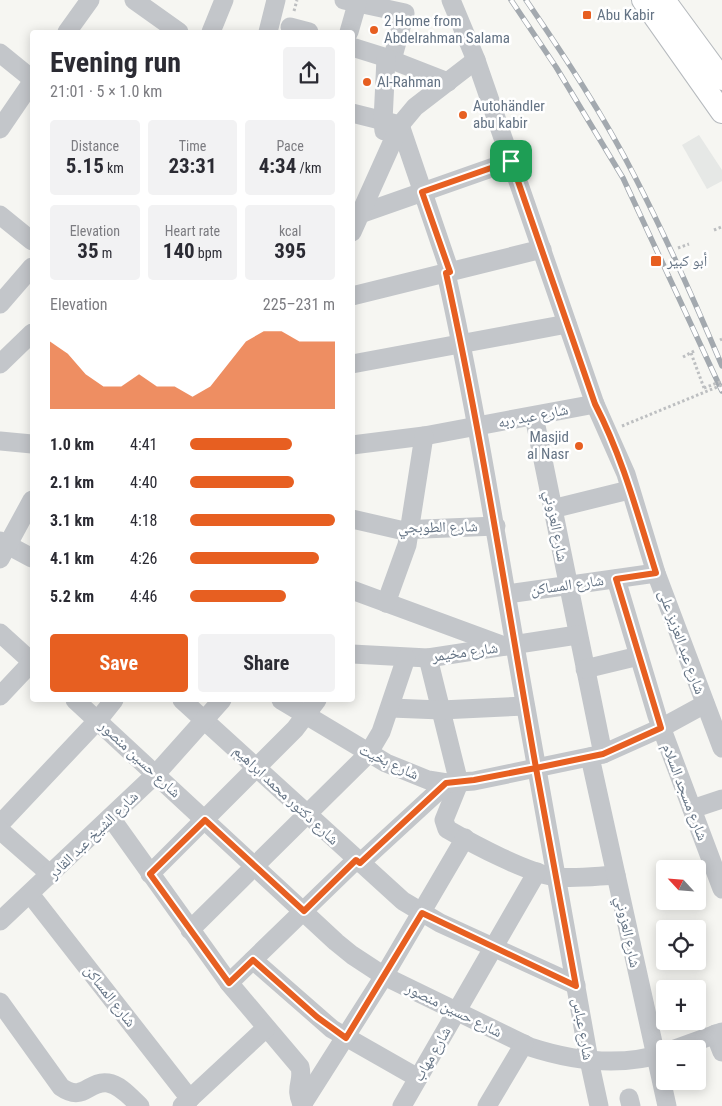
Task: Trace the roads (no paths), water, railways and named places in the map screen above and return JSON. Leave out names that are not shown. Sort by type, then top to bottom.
[{"type":"main road","points":[[643,0],[722,112]]},
{"type":"main road","points":[[664,0],[718,67]]},
{"type":"street","points":[[68,30],[90,0]]},
{"type":"street","points":[[134,0],[176,30]]},
{"type":"street","points":[[211,30],[224,0]]},
{"type":"street","points":[[268,30],[276,0]]},
{"type":"street","name":"شارع عبد العزيز على","points":[[451,0],[476,60],[595,404],[610,433],[626,474],[629,490],[656,573],[722,748]]},
{"type":"street","points":[[349,30],[350,2],[405,12],[389,59],[391,123],[387,150],[355,225]]},
{"type":"street","points":[[290,27],[302,30]]},
{"type":"street","points":[[355,48],[448,82]]},
{"type":"street","points":[[0,53],[30,79]]},
{"type":"street","points":[[355,114],[391,123],[476,60]]},
{"type":"street","points":[[0,128],[30,84]]},
{"type":"street","name":"شارع عباس","points":[[391,123],[422,192],[448,273],[496,526],[507,594],[510,645],[525,706],[599,1106]]},
{"type":"street","points":[[360,214],[511,161]]},
{"type":"street","points":[[0,215],[30,239]]},
{"type":"street","points":[[355,295],[542,249]]},
{"type":"street","points":[[0,304],[30,269]]},
{"type":"street","points":[[355,363],[567,324]]},
{"type":"street","points":[[0,364],[30,335]]},
{"type":"street","name":"شارع عبد ربه","points":[[355,445],[424,436],[595,404]]},
{"type":"street","name":"شارع العزوني","points":[[534,416],[585,669],[596,755],[616,875],[657,1040]]},
{"type":"street","points":[[386,603],[410,530],[424,436]]},
{"type":"street","points":[[0,441],[30,444]]},
{"type":"street","points":[[552,509],[629,490]]},
{"type":"street","points":[[30,503],[3,548],[30,557]]},
{"type":"street","name":"شارع الطوبجي","points":[[355,520],[381,527],[410,530],[496,526]]},
{"type":"street","name":"شارع المساكن","points":[[507,594],[656,573]]},
{"type":"street","name":"شارع مسجد السلام","points":[[616,579],[661,728],[722,889]]},
{"type":"street","points":[[355,591],[510,645]]},
{"type":"street","points":[[0,633],[30,660]]},
{"type":"street","name":"شارع مخيمر","points":[[355,654],[428,658],[577,634]]},
{"type":"street","points":[[585,669],[638,656]]},
{"type":"street","points":[[190,930],[308,816],[368,754],[382,732],[406,658]]},
{"type":"street","points":[[428,658],[441,710],[453,783],[445,815],[444,825],[447,830],[536,872],[557,877],[616,875]]},
{"type":"street","points":[[0,696],[30,664]]},
{"type":"street","name":"شارع حسين منصور","points":[[78,702],[352,955],[384,976],[524,1044],[550,1053],[589,1060],[613,1061],[656,1055]]},
{"type":"street","points":[[0,824],[98,720],[112,702]]},
{"type":"street","name":"شارع دكتور محمد ابراهيم","points":[[184,702],[403,901],[422,913],[576,986]]},
{"type":"street","name":"شارع الشيخ عبد القادر","points":[[0,920],[51,875],[156,774],[220,702]]},
{"type":"street","name":"شارع بخيت","points":[[284,702],[368,754],[403,772],[428,780],[453,783],[596,755],[661,728],[705,704]]},
{"type":"street","points":[[150,874],[306,717],[316,702]]},
{"type":"street","points":[[391,708],[441,710],[525,706]]},
{"type":"street","points":[[229,983],[358,862],[453,783]]},
{"type":"street","points":[[692,809],[722,799]]},
{"type":"street","points":[[110,818],[229,983],[300,1067],[302,1073],[298,1094],[302,1105]]},
{"type":"street","points":[[0,830],[51,875]]},
{"type":"street","points":[[302,1105],[384,976],[464,838]]},
{"type":"street","name":"شارع مهاب","points":[[402,1106],[536,872]]},
{"type":"street","name":"شارع المساكن","points":[[30,894],[186,1102]]},
{"type":"street","points":[[253,960],[317,1017],[346,1038],[418,1078]]},
{"type":"street","points":[[0,1002],[61,1088],[73,1100],[99,1083],[107,1083],[122,1089],[140,1106]]},
{"type":"street","points":[[186,1102],[266,1028]]},
{"type":"street","points":[[700,1040],[719,1033],[722,1052]]},
{"type":"street","points":[[487,1106],[524,1044]]},
{"type":"street","name":"شارع العزوني","points":[[665,1090],[667,1106]]},
{"type":"railway","points":[[511,0],[556,67],[623,178],[722,391]]},
{"type":"railway","points":[[526,0],[584,87],[623,154],[691,294],[722,366]]},
{"type":"place","name":"Abu Kabir","points":[[587,15]]},
{"type":"place","name":"2 Home from Abdelrahman Salama","points":[[374,30]]},
{"type":"place","name":"Al-Rahman","points":[[367,82]]},
{"type":"place","name":"Autohändler abu kabir","points":[[463,115]]},
{"type":"place","name":"أبو كبير","points":[[656,261]]},
{"type":"place","name":"Masjid al Nasr","points":[[579,446]]}]
